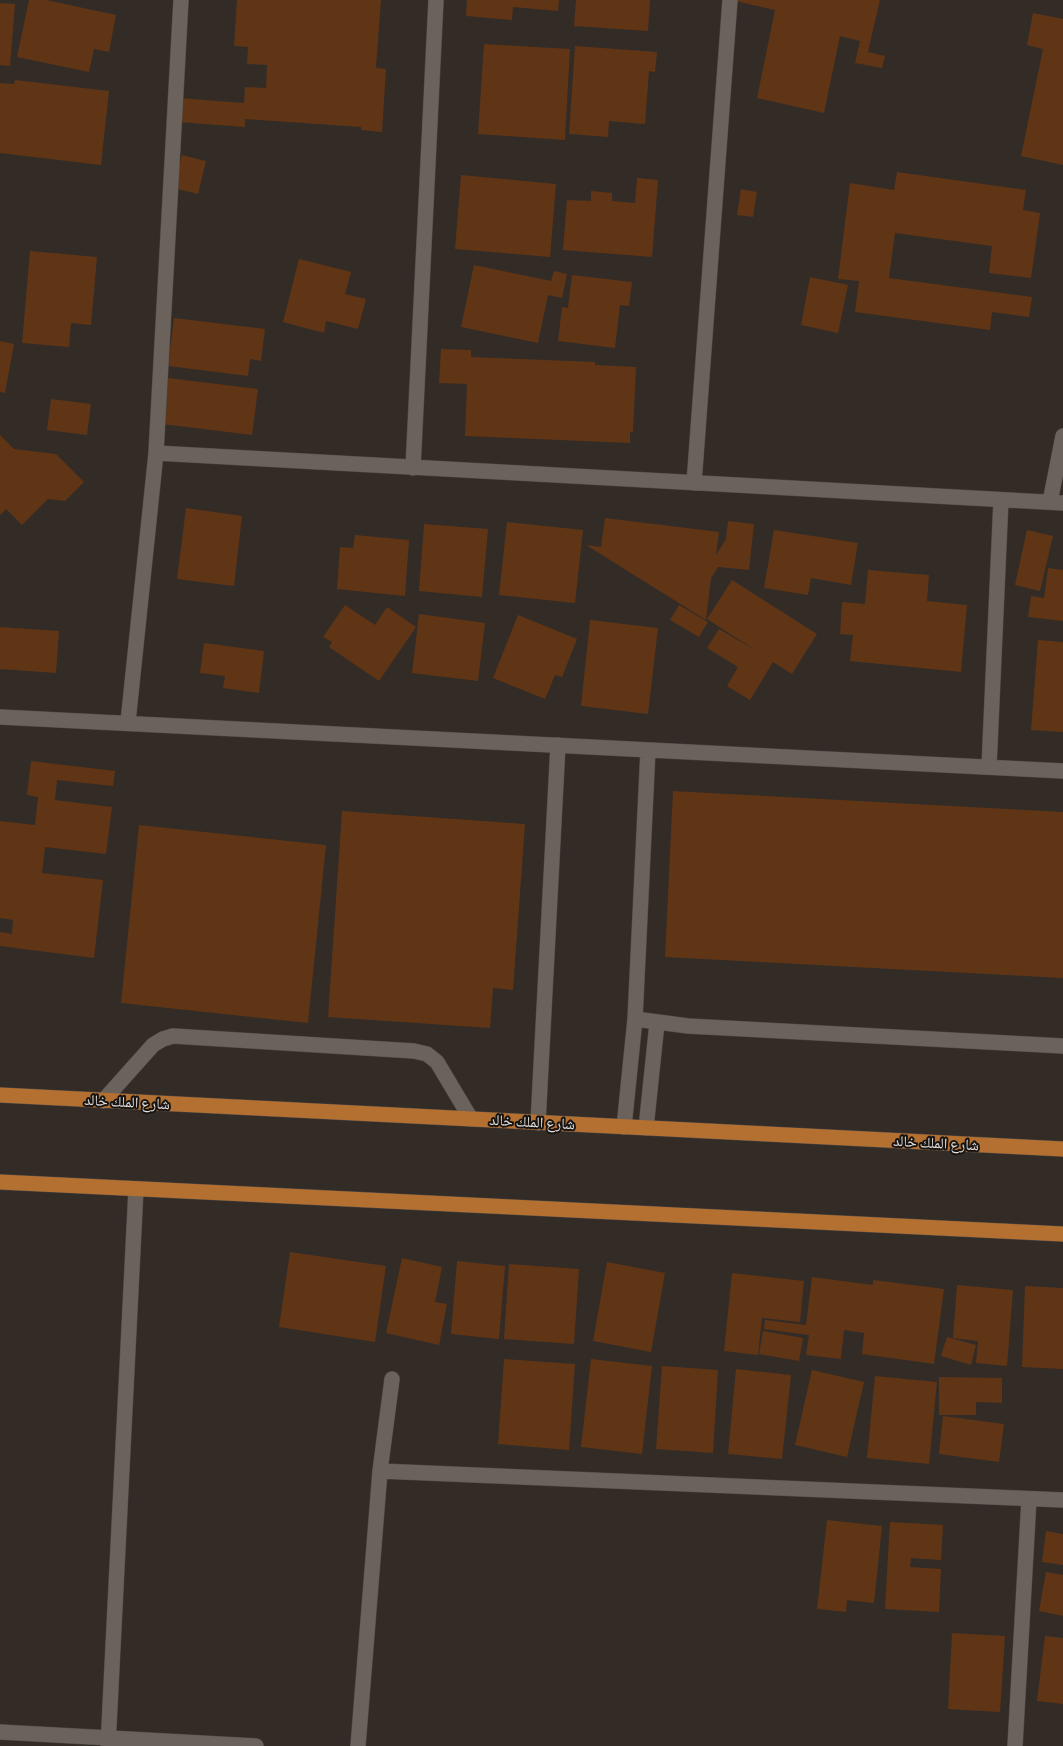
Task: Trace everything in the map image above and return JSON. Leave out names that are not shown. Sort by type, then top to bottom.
[{"type":"main road","name":"شارع الملك خالد","points":[[0,1095],[1063,1149]]},
{"type":"main road","points":[[0,1182],[1063,1234]]},
{"type":"street","points":[[128,722],[156,453],[181,0]]},
{"type":"street","points":[[413,468],[436,0]]},
{"type":"street","points":[[694,483],[730,0]]},
{"type":"street","points":[[156,453],[1056,503],[1063,436]]},
{"type":"street","points":[[989,767],[1001,500]]},
{"type":"street","points":[[0,716],[1063,771]]},
{"type":"street","points":[[538,1123],[558,745]]},
{"type":"street","points":[[624,1127],[635,1019],[648,750]]},
{"type":"street","points":[[635,1019],[688,1026],[1063,1046]]},
{"type":"street","points":[[646,1128],[657,1023]]},
{"type":"street","points":[[103,1101],[153,1045],[173,1036],[414,1051],[427,1054],[437,1062],[471,1119]]},
{"type":"street","points":[[109,1742],[136,1189]]},
{"type":"street","points":[[358,1746],[380,1471],[392,1379]]},
{"type":"street","points":[[380,1471],[1063,1500]]},
{"type":"street","points":[[1014,1746],[1029,1499]]},
{"type":"street","points":[[0,1732],[109,1742],[256,1746]]},
{"type":"building","points":[[29,0],[46,0],[116,15],[109,52],[94,49],[89,72],[17,57]]},
{"type":"building","points":[[237,0],[381,0],[376,68],[386,69],[382,132],[361,130],[361,127],[245,119],[245,127],[178,122],[179,98],[244,103],[245,87],[266,88],[267,65],[247,64],[248,47],[234,46]]},
{"type":"building","points":[[467,0],[559,0],[558,11],[513,7],[512,20],[466,16]]},
{"type":"building","points":[[576,0],[650,0],[648,31],[574,26]]},
{"type":"building","points":[[731,0],[880,0],[868,52],[885,56],[882,68],[855,63],[860,41],[840,36],[824,113],[757,98],[775,10]]},
{"type":"building","points":[[0,3],[15,4],[10,66],[0,65]]},
{"type":"building","points":[[1033,13],[1063,19],[1063,165],[1021,156],[1043,49],[1027,45]]},
{"type":"building","points":[[484,44],[570,49],[565,140],[478,134]]},
{"type":"building","points":[[575,46],[657,52],[655,72],[649,71],[645,124],[609,121],[608,137],[569,134]]},
{"type":"building","points":[[15,80],[109,91],[101,165],[0,153],[0,83],[14,84]]},
{"type":"building","points":[[182,155],[206,161],[198,194],[174,188]]},
{"type":"building","points":[[897,172],[1026,190],[1023,210],[1040,213],[1031,278],[989,273],[992,246],[895,233],[889,278],[1032,297],[1029,317],[992,312],[990,330],[855,312],[859,281],[838,279],[850,183],[894,190]]},
{"type":"building","points":[[461,175],[556,184],[550,257],[455,249]]},
{"type":"building","points":[[637,178],[658,180],[652,257],[563,250],[567,200],[591,201],[591,191],[612,193],[612,201],[635,203]]},
{"type":"building","points":[[741,189],[757,192],[753,217],[737,215]]},
{"type":"building","points":[[30,251],[97,257],[91,325],[71,323],[69,347],[22,343]]},
{"type":"building","points":[[299,259],[351,272],[345,294],[366,299],[358,329],[326,321],[324,333],[283,322]]},
{"type":"building","points":[[474,265],[551,281],[554,271],[567,274],[562,298],[548,295],[538,343],[461,327]]},
{"type":"building","points":[[572,275],[632,282],[629,306],[620,305],[615,348],[558,341],[562,307],[568,308]]},
{"type":"building","points":[[810,277],[848,285],[838,333],[801,325]]},
{"type":"building","points":[[174,318],[265,329],[261,361],[250,359],[248,376],[168,366]]},
{"type":"building","points":[[0,341],[14,344],[5,393],[0,392]]},
{"type":"building","points":[[441,349],[471,350],[471,357],[595,362],[595,365],[636,367],[633,432],[630,432],[630,443],[465,436],[467,384],[439,383]]},
{"type":"building","points":[[168,378],[258,389],[252,435],[162,424]]},
{"type":"building","points":[[51,399],[91,404],[87,435],[47,430]]},
{"type":"building","points":[[0,435],[14,449],[56,454],[84,482],[65,501],[48,499],[22,525],[6,509],[0,515]]},
{"type":"building","points":[[186,508],[242,516],[234,586],[177,579]]},
{"type":"building","points":[[605,518],[719,532],[716,555],[726,539],[728,521],[754,524],[749,570],[718,567],[711,578],[706,620],[586,545],[601,547]]},
{"type":"building","points":[[507,522],[583,530],[575,603],[499,595]]},
{"type":"building","points":[[424,524],[488,529],[482,597],[419,591]]},
{"type":"building","points":[[774,530],[858,543],[851,585],[811,578],[808,595],[764,588]]},
{"type":"building","points":[[1027,530],[1053,536],[1040,591],[1015,585]]},
{"type":"building","points":[[355,535],[409,540],[405,596],[337,589],[340,547],[353,548]]},
{"type":"building","points":[[1048,568],[1063,570],[1063,621],[1028,617],[1031,596],[1044,598]]},
{"type":"building","points":[[868,570],[929,575],[927,601],[967,605],[961,672],[850,661],[853,635],[840,634],[842,602],[865,604]]},
{"type":"building","points":[[732,580],[817,634],[792,674],[773,662],[750,700],[727,686],[738,667],[707,648],[719,629],[758,652],[707,619]]},
{"type":"building","points":[[345,605],[375,625],[387,607],[416,627],[379,681],[329,647],[332,642],[323,637]]},
{"type":"building","points":[[679,605],[708,622],[699,637],[670,620]]},
{"type":"building","points":[[419,614],[485,623],[478,681],[412,673]]},
{"type":"building","points":[[518,615],[577,639],[562,677],[555,675],[545,699],[493,678]]},
{"type":"building","points":[[590,620],[658,628],[648,714],[581,706]]},
{"type":"building","points":[[0,627],[59,631],[56,673],[0,669]]},
{"type":"building","points":[[1038,640],[1063,642],[1063,732],[1031,730]]},
{"type":"building","points":[[204,643],[264,651],[259,693],[223,688],[225,676],[200,673]]},
{"type":"building","points":[[31,761],[115,771],[113,786],[57,780],[55,800],[112,807],[106,854],[45,847],[42,873],[103,880],[94,958],[0,946],[0,932],[12,934],[13,920],[0,918],[0,821],[35,825],[38,797],[27,795]]},
{"type":"building","points":[[673,791],[1063,812],[1063,978],[665,957]]},
{"type":"building","points":[[342,811],[525,824],[513,990],[493,988],[490,1028],[328,1017]]},
{"type":"building","points":[[139,825],[326,845],[308,1023],[121,1003]]},
{"type":"building","points":[[290,1252],[386,1266],[375,1342],[279,1327]]},
{"type":"building","points":[[402,1258],[442,1267],[435,1302],[447,1304],[439,1345],[386,1333]]},
{"type":"building","points":[[457,1261],[505,1266],[499,1339],[451,1334]]},
{"type":"building","points":[[607,1262],[665,1273],[651,1352],[593,1341]]},
{"type":"building","points":[[509,1264],[579,1269],[574,1344],[504,1339]]},
{"type":"building","points":[[732,1273],[804,1281],[800,1322],[762,1318],[758,1355],[724,1351]]},
{"type":"building","points":[[812,1277],[873,1285],[873,1280],[944,1289],[934,1364],[862,1354],[864,1333],[844,1330],[841,1359],[806,1355],[809,1335],[764,1329],[765,1320],[806,1325]]},
{"type":"building","points":[[957,1285],[1013,1290],[1007,1366],[976,1363],[978,1341],[953,1338]]},
{"type":"building","points":[[1025,1286],[1063,1288],[1063,1369],[1022,1367]]},
{"type":"building","points":[[763,1331],[803,1338],[799,1361],[759,1354]]},
{"type":"building","points":[[947,1337],[976,1345],[971,1365],[941,1356]]},
{"type":"building","points":[[504,1359],[575,1364],[569,1450],[498,1444]]},
{"type":"building","points":[[591,1359],[652,1366],[642,1454],[581,1447]]},
{"type":"building","points":[[662,1366],[718,1370],[713,1453],[656,1449]]},
{"type":"building","points":[[736,1369],[791,1375],[782,1459],[728,1454]]},
{"type":"building","points":[[812,1370],[864,1382],[847,1457],[795,1445]]},
{"type":"building","points":[[875,1376],[937,1382],[929,1464],[867,1458]]},
{"type":"building","points":[[939,1377],[1002,1378],[1002,1403],[976,1402],[976,1415],[939,1415]]},
{"type":"building","points":[[943,1416],[1004,1424],[999,1462],[939,1454]]},
{"type":"building","points":[[827,1520],[882,1526],[874,1603],[847,1600],[846,1612],[817,1609]]},
{"type":"building","points":[[890,1522],[943,1525],[941,1560],[911,1558],[910,1567],[941,1569],[939,1612],[885,1609]]},
{"type":"building","points":[[1046,1531],[1063,1534],[1063,1565],[1042,1562]]},
{"type":"building","points":[[1046,1572],[1063,1575],[1063,1616],[1039,1611]]},
{"type":"building","points":[[952,1633],[1005,1636],[1000,1712],[948,1709]]},
{"type":"building","points":[[1045,1636],[1063,1638],[1063,1704],[1037,1701]]}]
